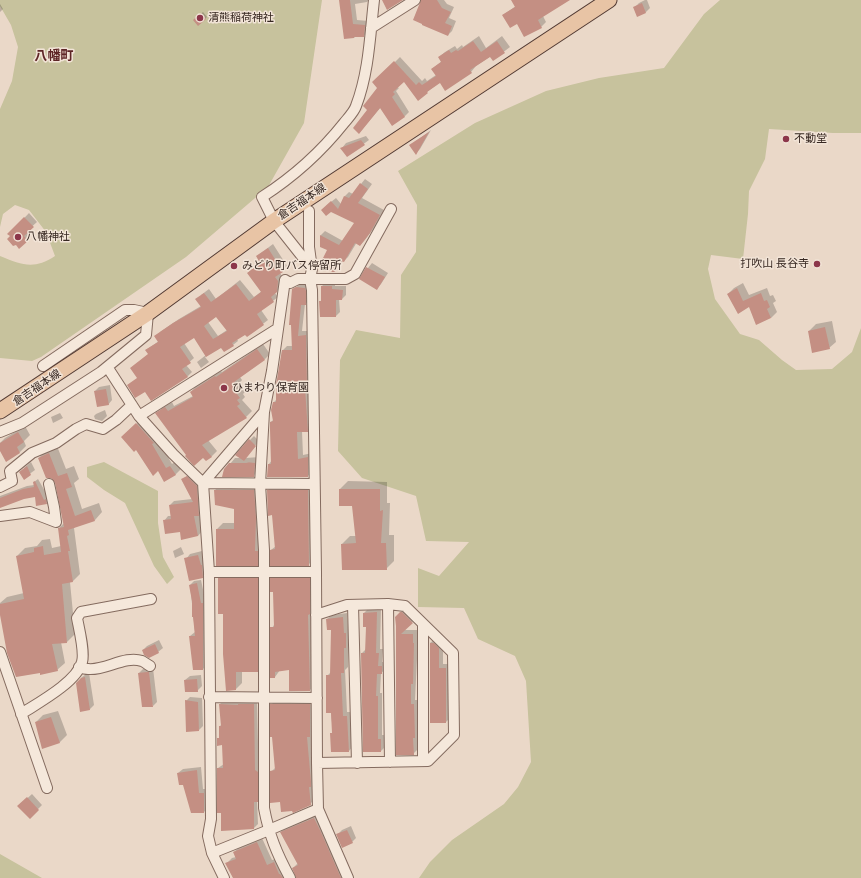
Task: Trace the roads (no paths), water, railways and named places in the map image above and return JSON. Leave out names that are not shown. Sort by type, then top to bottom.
[{"type":"main road","name":"倉吉福本線","points":[[0,411],[148,313],[274,221],[609,0]]},
{"type":"street","points":[[312,268],[274,221],[262,197],[310,160],[334,136],[356,107],[366,77],[374,0]]},
{"type":"street","points":[[371,28],[415,0]]},
{"type":"street","points":[[290,878],[276,850],[269,830],[264,808],[265,573],[260,484],[264,412],[272,371],[285,280],[290,283],[298,279],[346,279],[355,274],[391,209]]},
{"type":"street","points":[[309,211],[309,246],[312,268],[310,279],[312,290],[318,809],[348,878]]},
{"type":"street","points":[[0,432],[22,423],[108,368],[146,335],[148,313],[125,310],[43,366]]},
{"type":"street","points":[[139,416],[277,329]]},
{"type":"street","points":[[108,368],[139,416],[173,454],[203,483],[209,572],[209,697],[212,818],[208,836],[212,853],[224,878]]},
{"type":"street","points":[[0,486],[12,480],[10,471],[32,453],[56,443],[86,424],[103,429],[116,420],[132,405]]},
{"type":"street","points":[[203,483],[264,412]]},
{"type":"street","points":[[203,483],[314,484]]},
{"type":"street","points":[[0,516],[30,512],[56,522],[49,484]]},
{"type":"street","points":[[209,572],[316,572]]},
{"type":"street","points":[[21,714],[63,687],[82,662],[82,646],[77,618],[81,612],[151,599]]},
{"type":"street","points":[[316,615],[347,605],[388,604],[405,606],[422,625],[453,653],[454,735],[428,761],[317,763]]},
{"type":"street","points":[[388,604],[390,762]]},
{"type":"street","points":[[353,605],[358,763]]},
{"type":"street","points":[[422,625],[423,761]]},
{"type":"street","points":[[0,652],[47,788]]},
{"type":"street","points":[[79,667],[93,669],[121,661],[141,661],[150,666]]},
{"type":"street","points":[[209,697],[317,698]]},
{"type":"street","points":[[212,853],[318,809]]},
{"type":"place","name":"清熊稲荷神社","points":[[200,18]]},
{"type":"place","name":"不動堂","points":[[786,139]]},
{"type":"place","name":"八幡神社","points":[[18,237]]},
{"type":"place","name":"打吹山 長谷寺","points":[[817,264]]},
{"type":"place","name":"みどり町バス停留所","points":[[234,266]]},
{"type":"place","name":"ひまわり保育園","points":[[224,388]]},
{"type":"district","name":"八幡町","points":[[54,56]]}]
